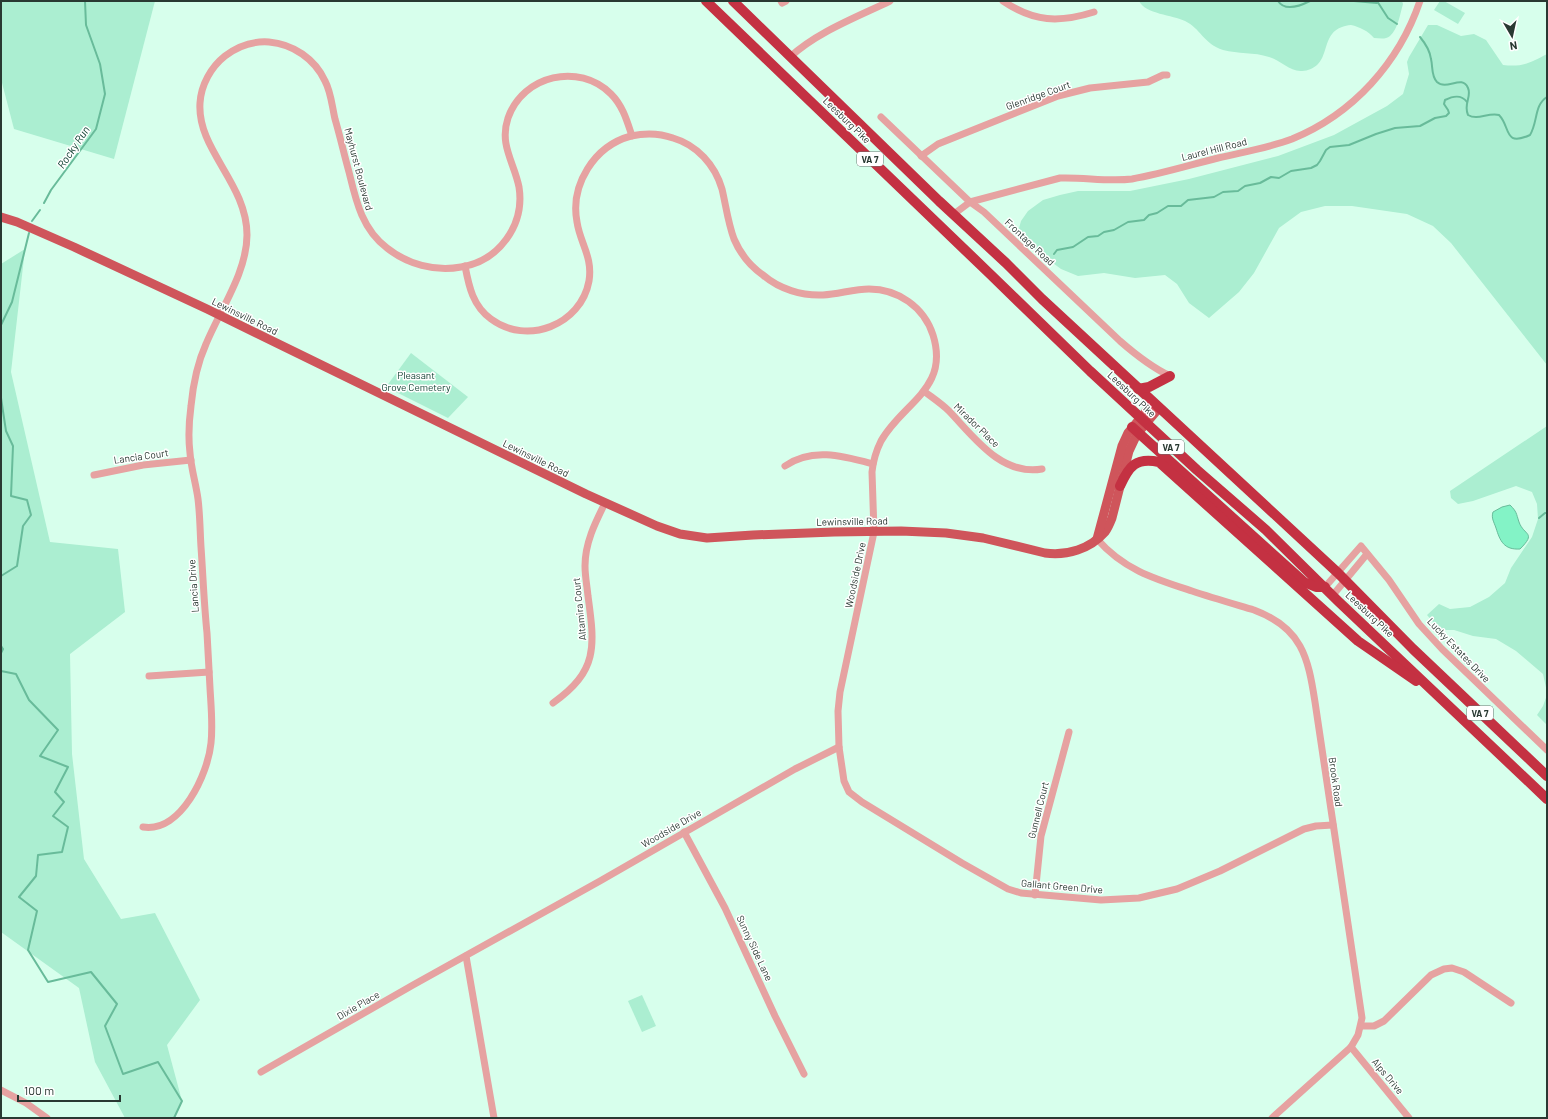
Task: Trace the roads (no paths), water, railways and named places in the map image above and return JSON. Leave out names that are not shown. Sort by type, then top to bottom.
[{"type":"highway","name":"Leesburg Pike","points":[[706,1],[1090,372],[1197,470],[1266,530],[1547,799]]},
{"type":"highway","name":"Leesburg Pike","points":[[733,1],[1138,389],[1338,573],[1413,649],[1547,776]]},
{"type":"highway","points":[[1138,389],[1149,387],[1170,376]]},
{"type":"highway","points":[[1135,430],[1304,582],[1316,587],[1325,587]]},
{"type":"highway","points":[[1120,486],[1126,473],[1138,462],[1149,460],[1160,462],[1358,641],[1445,703]]},
{"type":"main road","name":"Lewinsville Road","points":[[1,217],[17,222],[74,247],[605,503],[657,526],[693,537],[721,538],[753,535],[916,532],[965,535],[1054,555],[1077,551],[1108,529],[1128,451],[1135,430],[1156,405]]},
{"type":"main road","name":"Lewinsville Road","points":[[1097,538],[1117,461],[1128,433],[1135,430]]},
{"type":"street","points":[[781,1],[782,3],[786,1]]},
{"type":"street","points":[[790,57],[799,49],[818,37],[890,1]]},
{"type":"street","points":[[1003,1],[1015,9],[1029,15],[1053,20],[1069,19],[1094,12]]},
{"type":"street","name":"Laurel Hill Road","points":[[954,214],[970,202],[1060,178],[1075,177],[1121,180],[1138,178],[1272,145],[1302,134],[1338,114],[1352,103],[1376,79],[1400,46],[1408,32],[1420,1]]},
{"type":"street","name":"Mayhurst Boulevard","points":[[219,316],[244,262],[247,241],[246,222],[239,196],[205,134],[202,124],[200,101],[206,81],[217,63],[234,50],[254,43],[265,42],[287,46],[305,55],[319,70],[329,89],[356,204],[368,227],[378,240],[390,251],[413,263],[436,268],[465,266],[485,258],[501,246],[513,228],[517,218],[520,197],[518,185],[508,157],[505,136],[513,107],[525,92],[543,81],[563,76],[578,77],[593,81],[617,100],[632,136]]},
{"type":"street","name":"Glenridge Court","points":[[921,156],[938,144],[1058,96],[1090,88],[1148,82],[1163,75],[1167,75]]},
{"type":"street","name":"Frontage Road","points":[[881,117],[1138,358],[1170,376]]},
{"type":"street","points":[[465,266],[469,286],[477,304],[484,313],[501,325],[520,331],[541,330],[560,322],[571,314],[580,303],[586,291],[590,270],[586,249],[577,224],[576,212],[578,190],[587,169],[601,152],[620,140],[632,136],[656,134],[678,139],[706,160],[718,178],[730,227],[740,250],[756,270],[785,288],[809,294],[823,295],[862,290],[880,290],[897,294],[914,305],[928,323],[935,343],[935,363],[930,382],[925,392]]},
{"type":"street","name":"Lancia Drive","points":[[143,827],[150,829],[157,827],[174,817],[191,798],[204,773],[210,753],[212,732],[199,504],[191,460],[189,439],[195,378],[205,345],[219,316]]},
{"type":"street","name":"Woodside Drive","points":[[466,956],[795,769],[839,747],[838,717],[840,692],[874,532],[873,464],[877,450],[888,431],[925,392]]},
{"type":"street","name":"Mirador Place","points":[[925,392],[948,410],[974,439],[996,457],[1018,469],[1033,471],[1042,469]]},
{"type":"street","points":[[785,466],[800,458],[818,454],[840,456],[873,464]]},
{"type":"street","name":"Lancia Court","points":[[94,475],[143,465],[191,460]]},
{"type":"street","name":"Altamira Court","points":[[553,703],[572,688],[579,680],[589,662],[592,652],[592,631],[586,578],[586,552],[593,528],[605,503]]},
{"type":"street","name":"Brook Road","points":[[1097,538],[1114,556],[1147,576],[1265,614],[1276,620],[1293,635],[1303,650],[1310,673],[1362,1018],[1358,1035],[1351,1047],[1272,1118]]},
{"type":"street","name":"Lucky Estates Drive","points":[[1325,587],[1360,546],[1389,580],[1420,624],[1442,650],[1547,750]]},
{"type":"street","points":[[1333,595],[1367,554]]},
{"type":"street","points":[[149,676],[209,672]]},
{"type":"street","name":"Gunnell Court","points":[[1035,895],[1041,836],[1069,732]]},
{"type":"street","name":"Gallant Green Drive","points":[[839,747],[846,787],[856,797],[1000,886],[1016,892],[1100,900],[1140,898],[1196,882],[1304,829],[1316,826],[1333,825]]},
{"type":"street","name":"Sunny Side Lane","points":[[684,832],[725,908],[775,1016],[804,1074]]},
{"type":"street","points":[[466,956],[494,1118]]},
{"type":"street","name":"Dixie Place","points":[[260,1072],[466,956]]},
{"type":"street","points":[[1361,1026],[1374,1026],[1384,1021],[1431,975],[1444,969],[1452,968],[1464,972],[1512,1003]]},
{"type":"street","name":"Alps Drive","points":[[1351,1047],[1409,1118]]},
{"type":"street","points":[[1,1090],[26,1103],[47,1118]]},
{"type":"waterway","name":"Rocky Run","points":[[44,203],[51,190],[96,129],[105,94],[100,64],[86,25],[85,1]]},
{"type":"waterway","points":[[1278,1],[1289,7],[1302,5],[1310,1]]},
{"type":"waterway","points":[[1354,1],[1377,3]]},
{"type":"waterway","points":[[1377,1],[1388,18],[1397,24]]},
{"type":"waterway","points":[[1420,37],[1430,53],[1435,80],[1445,85],[1458,82],[1465,84],[1469,91],[1466,107],[1468,115],[1472,117],[1495,114],[1499,115],[1503,120],[1509,134],[1515,139],[1530,135],[1540,104],[1547,97]]},
{"type":"waterway","points":[[1054,254],[1057,250],[1073,247],[1088,237],[1098,236],[1104,232],[1114,230],[1128,222],[1144,220],[1149,215],[1157,213],[1168,206],[1181,206],[1188,200],[1214,197],[1223,192],[1238,191],[1245,186],[1260,183],[1271,177],[1279,178],[1291,171],[1311,168],[1317,165],[1326,150],[1330,147],[1349,145],[1395,128],[1420,126],[1435,118],[1446,116],[1449,113],[1444,104],[1445,100],[1457,96],[1465,99],[1467,102]]},
{"type":"waterway","name":"Rocky Run","points":[[32,221],[40,210]]},
{"type":"waterway","name":"Rocky Run","points":[[1,325],[12,302],[29,233]]},
{"type":"waterway","name":"Rocky Run","points":[[1,398],[6,431],[13,446],[11,496],[27,500],[31,515],[23,526],[17,566],[1,576]]},
{"type":"waterway","points":[[1539,518],[1547,513]]},
{"type":"waterway","name":"Rocky Run","points":[[1,646],[3,649],[1,653]]},
{"type":"waterway","name":"Rocky Run","points":[[1,669],[1,671],[16,674],[29,700],[58,730],[40,756],[68,767],[55,792],[64,802],[53,816],[68,827],[62,852],[38,855],[36,876],[19,897],[37,911],[28,950],[48,982],[91,972],[117,1004],[105,1026],[123,1074],[158,1062],[182,1101],[174,1118]]},
{"type":"park label","name":"Pleasant Grove Cemetery","points":[[416,380]]}]
